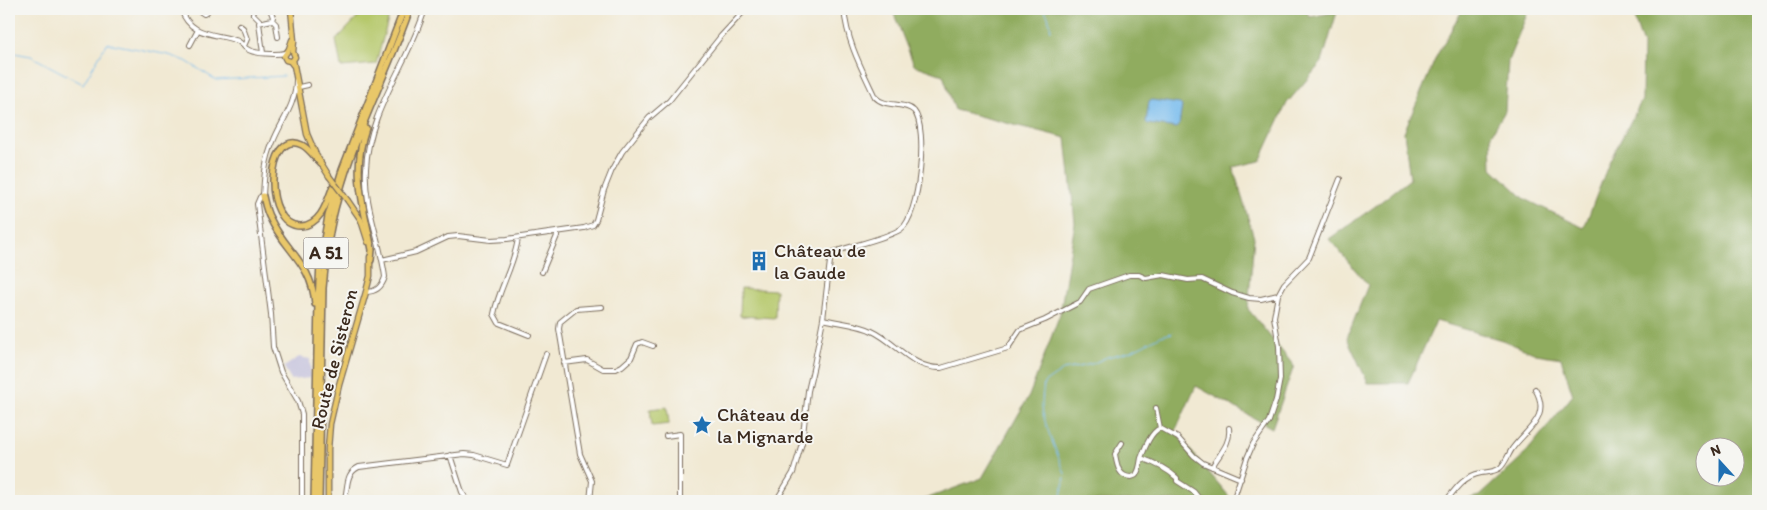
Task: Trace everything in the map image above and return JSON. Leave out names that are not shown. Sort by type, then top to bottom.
[{"type":"highway","name":"A 51","points":[[314,501],[320,263],[328,216],[351,145],[404,9]]},
{"type":"highway","name":"A 51","points":[[318,501],[323,288],[328,244],[346,170],[410,9]]},
{"type":"highway","points":[[371,260],[372,250],[358,177],[359,159],[365,132],[401,39],[407,18]]},
{"type":"highway","points":[[321,164],[307,148],[298,143],[286,146],[278,153],[275,162],[274,179],[276,203],[282,216],[294,225],[304,226],[311,223],[322,213],[351,145]]},
{"type":"highway","points":[[263,196],[272,224],[300,261],[312,284],[315,305],[316,402]]},
{"type":"main road","points":[[287,54],[293,36],[291,9]]},
{"type":"main road","points":[[287,54],[294,57],[292,60],[295,68]]},
{"type":"main road","points":[[287,54],[292,60]]},
{"type":"main road","name":"Route de Sisteron","points":[[295,68],[307,134],[321,164],[358,215],[369,244],[371,260],[366,292],[339,385],[330,424],[328,501]]},
{"type":"street","points":[[181,9],[187,20],[198,30],[213,36],[238,40],[251,51],[287,54]]},
{"type":"street","points":[[200,9],[206,20]]},
{"type":"street","points":[[204,14],[207,12],[207,9]]},
{"type":"street","points":[[270,9],[273,17],[272,20],[276,24],[278,37]]},
{"type":"street","points":[[366,292],[378,289],[384,281],[385,272],[367,195],[366,169],[369,145],[378,116],[412,45],[425,9]]},
{"type":"street","points":[[382,260],[416,252],[448,237],[458,236],[491,240],[518,238],[593,225],[609,178],[622,152],[650,118],[669,101],[721,36],[746,9]]},
{"type":"street","points":[[776,501],[798,462],[808,391],[823,319],[831,253],[892,234],[906,224],[916,192],[921,156],[921,145],[915,114],[910,109],[880,102],[874,97],[850,42],[844,9]]},
{"type":"street","points":[[253,14],[261,22]]},
{"type":"street","points":[[261,22],[272,20]]},
{"type":"street","points":[[261,22],[259,25],[263,53]]},
{"type":"street","points":[[239,25],[243,28],[247,39],[244,46]]},
{"type":"street","points":[[190,45],[198,30]]},
{"type":"street","points":[[293,103],[296,84],[295,68]]},
{"type":"street","points":[[299,87],[308,85]]},
{"type":"street","points":[[301,97],[293,103],[273,140],[267,158],[263,196],[260,197],[257,204],[274,347],[281,372],[298,401],[302,414],[302,501]]},
{"type":"street","points":[[1234,501],[1253,444],[1273,413],[1280,379],[1279,346],[1274,317],[1278,295],[1284,284],[1309,258],[1340,179]]},
{"type":"street","points":[[542,272],[557,236],[556,232]]},
{"type":"street","points":[[518,238],[517,246],[499,293],[494,314],[499,323],[529,335]]},
{"type":"street","points":[[823,319],[871,330],[911,359],[940,368],[1008,348],[1020,330],[1045,320],[1080,302],[1086,292],[1093,287],[1129,275],[1139,275],[1144,278],[1163,275],[1188,280],[1202,279],[1232,293],[1249,298],[1261,299],[1278,295]]},
{"type":"street","points":[[590,501],[592,482],[580,454],[575,416],[560,339],[560,322],[576,309],[602,307]]},
{"type":"street","points":[[564,364],[588,360],[603,369],[616,369],[631,358],[637,344],[642,342],[653,346]]},
{"type":"street","points":[[344,501],[348,477],[353,470],[359,467],[464,454],[474,455],[507,465],[546,354]]},
{"type":"street","points":[[1446,501],[1465,479],[1502,467],[1512,448],[1531,428],[1539,416],[1541,405],[1535,389]]},
{"type":"street","points":[[1156,408],[1160,428],[1178,438],[1194,456],[1212,467],[1240,479]]},
{"type":"street","points":[[1122,443],[1115,454],[1117,466],[1121,473],[1134,477],[1137,475],[1141,458],[1155,431],[1160,428]]},
{"type":"street","points":[[1212,467],[1227,444],[1230,436],[1229,428]]},
{"type":"street","points":[[666,436],[680,434],[680,501]]},
{"type":"street","points":[[450,456],[462,492],[467,500]]},
{"type":"street","points":[[1141,458],[1161,466],[1171,473],[1177,478],[1177,482],[1194,492],[1200,501]]},
{"type":"shaded area","points":[[299,357],[310,359],[311,378],[291,380],[284,367]]},
{"type":"green space","points":[[366,9],[391,9],[376,64],[341,67],[336,40]]},
{"type":"green space","points":[[892,9],[1306,9],[1309,17],[1337,12],[1322,62],[1287,103],[1260,161],[1233,167],[1254,238],[1248,309],[1294,366],[1272,428],[1196,386],[1175,432],[1233,501],[920,501],[982,478],[1029,396],[1060,314],[1075,223],[1066,138],[955,110],[943,75],[914,65]]},
{"type":"green space","points":[[1463,9],[1529,9],[1508,61],[1505,111],[1491,135],[1492,168],[1525,199],[1584,228],[1610,160],[1642,100],[1643,45],[1631,9],[1758,9],[1758,501],[1460,501],[1479,496],[1524,455],[1573,395],[1561,358],[1536,354],[1502,340],[1436,321],[1408,383],[1368,383],[1347,338],[1368,285],[1329,239],[1410,179],[1404,132],[1437,55]]},
{"type":"green space","points":[[741,288],[776,290],[775,318],[740,316]]},
{"type":"green space","points":[[667,407],[669,424],[652,426],[650,409]]},
{"type":"water","points":[[1152,100],[1180,104],[1182,106],[1179,126],[1177,128],[1148,124],[1146,122],[1149,102]]},
{"type":"waterway","points":[[1043,9],[1048,16],[1051,30]]},
{"type":"waterway","points":[[9,52],[31,56],[83,84],[107,43],[169,55],[186,61],[216,80],[284,76]]},
{"type":"waterway","points":[[1065,474],[1043,415],[1044,383],[1063,370],[1092,364],[1107,357],[1131,351],[1161,336],[1172,333]]},
{"type":"waterway","points":[[1060,501],[1065,477]]},
{"type":"place","name":"Château de la Gaude","points":[[759,261]]},
{"type":"place","name":"Château de la Mignarde","points":[[702,425]]}]
